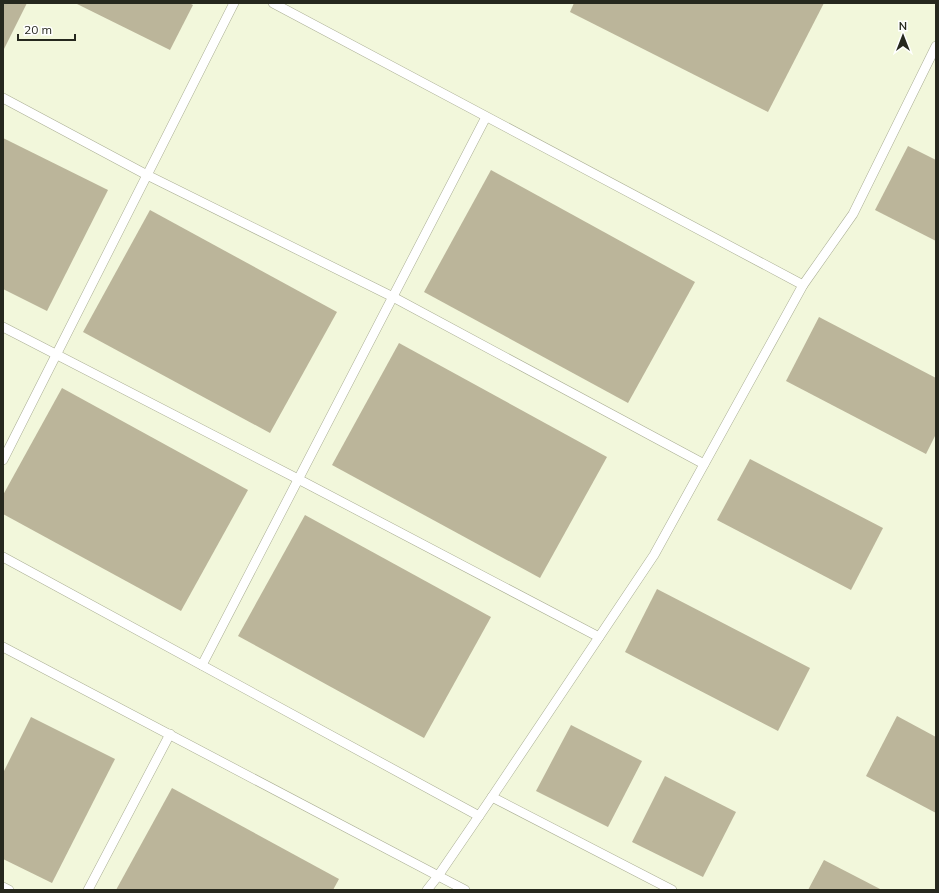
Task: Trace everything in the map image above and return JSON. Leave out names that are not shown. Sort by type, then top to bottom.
[{"type":"lane","points":[[3,460],[234,3]]},
{"type":"lane","points":[[273,3],[803,285]]},
{"type":"lane","points":[[427,890],[479,816],[654,555],[803,285],[853,214],[936,46]]},
{"type":"lane","points":[[3,98],[147,175],[393,296],[704,464]]},
{"type":"lane","points":[[202,665],[486,117]]},
{"type":"lane","points":[[3,327],[298,479],[599,637]]},
{"type":"lane","points":[[3,557],[479,816]]},
{"type":"lane","points":[[3,647],[465,890]]},
{"type":"lane","points":[[88,890],[170,734]]},
{"type":"lane","points":[[492,796],[672,890]]},
{"type":"lane","points":[[3,887],[9,890]]},
{"type":"building","points":[[3,3],[27,3],[3,51]]},
{"type":"building","points":[[75,3],[189,3],[193,5],[170,50]]},
{"type":"building","points":[[574,3],[824,3],[768,112],[570,12]]},
{"type":"building","points":[[3,138],[108,190],[47,311],[3,289]]},
{"type":"building","points":[[908,146],[936,160],[936,241],[875,210]]},
{"type":"building","points":[[491,170],[695,282],[628,403],[424,292]]},
{"type":"building","points":[[150,210],[337,312],[270,433],[83,332]]},
{"type":"building","points":[[819,317],[936,378],[936,434],[926,454],[786,381]]},
{"type":"building","points":[[399,343],[607,457],[540,578],[332,465]]},
{"type":"building","points":[[62,388],[248,490],[181,611],[3,514],[3,495]]},
{"type":"building","points":[[750,459],[883,528],[851,590],[717,520]]},
{"type":"building","points":[[305,515],[491,617],[424,738],[238,636]]},
{"type":"building","points":[[657,589],[810,668],[778,731],[625,652]]},
{"type":"building","points":[[897,716],[936,737],[936,813],[866,776]]},
{"type":"building","points":[[31,717],[115,759],[52,883],[3,859],[3,773]]},
{"type":"building","points":[[571,725],[642,761],[608,827],[536,791]]},
{"type":"building","points":[[665,776],[736,812],[703,877],[632,842]]},
{"type":"building","points":[[172,788],[339,879],[333,890],[116,890]]},
{"type":"building","points":[[824,860],[882,890],[808,890]]}]
